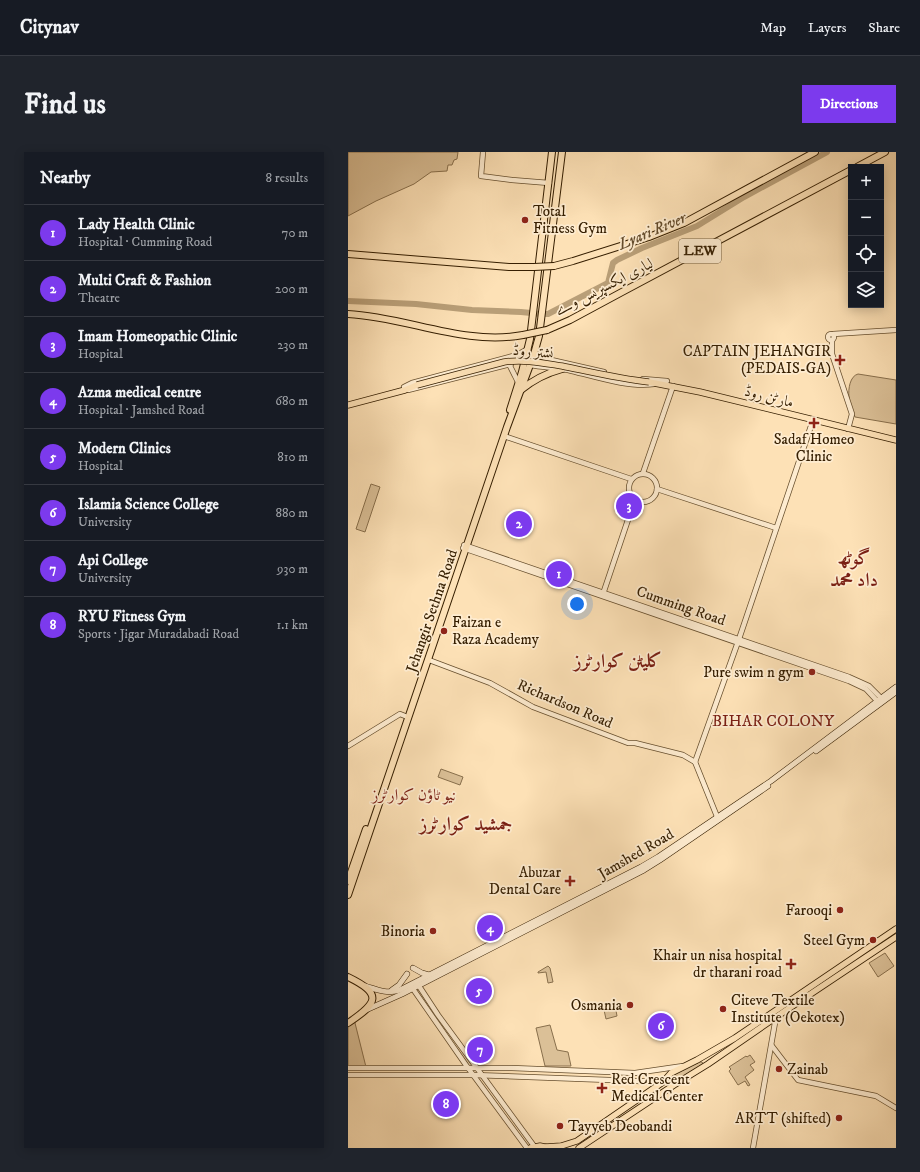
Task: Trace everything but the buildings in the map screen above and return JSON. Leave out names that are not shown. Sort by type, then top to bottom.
[{"type":"highway","name":"Jehangir Sethna Road","points":[[348,881],[521,390],[528,363],[528,349],[552,152]]},
{"type":"highway","name":"Jehangir Sethna Road","points":[[348,894],[429,660],[518,382],[534,354],[539,336],[562,152]]},
{"type":"highway","name":"لیاری ایکسپریس وے","points":[[348,254],[509,267],[544,267],[560,264],[668,230],[684,223],[815,152]]},
{"type":"highway","points":[[863,164],[885,152]]},
{"type":"highway","name":"لیاری ایکسپریس وے","points":[[348,314],[374,317],[477,337],[496,338],[518,336],[547,330],[587,312],[848,172]]},
{"type":"highway","points":[[521,390],[531,382],[554,371],[562,369]]},
{"type":"highway","points":[[348,977],[364,985],[372,992],[373,996],[370,1006],[348,1022]]},
{"type":"highway","points":[[348,1018],[365,1011]]},
{"type":"main road","name":"نشتر روڈ","points":[[348,405],[504,362],[519,360],[578,369],[622,379],[649,382]]},
{"type":"main road","name":"مارٹن روڈ","points":[[649,382],[667,381],[896,440]]},
{"type":"main road","name":"مارٹن روڈ","points":[[649,382],[673,386],[813,420],[896,437]]},
{"type":"main road","name":"نشتر روڈ","points":[[348,402],[405,389]]},
{"type":"main road","name":"Jamshed Road","points":[[365,1011],[377,1006],[411,986],[644,870],[718,819],[880,701],[896,687]]},
{"type":"main road","name":"Jamshed Road","points":[[880,701],[896,692]]},
{"type":"main road","name":"Jamshed Road","points":[[417,983],[429,975],[641,867],[718,819]]},
{"type":"main road","points":[[568,1148],[663,1082],[671,1073],[735,1038],[896,929]]},
{"type":"main road","points":[[579,1148],[708,1064],[896,937]]},
{"type":"main road","points":[[413,968],[429,975]]},
{"type":"main road","points":[[364,985],[388,993],[399,985],[407,974]]},
{"type":"main road","name":"Jamshed Road","points":[[388,993],[411,986]]},
{"type":"main road","points":[[532,1147],[556,1147],[574,1143]]},
{"type":"street","points":[[484,152],[481,176],[549,183]]},
{"type":"street","points":[[849,427],[852,414],[832,354],[833,337],[843,333],[896,330]]},
{"type":"street","name":"نشتر روڈ","points":[[405,389],[412,383],[517,354],[528,349]]},
{"type":"street","name":"نشتر روڈ","points":[[534,354],[547,359],[624,377],[667,381]]},
{"type":"street","points":[[545,367],[547,359]]},
{"type":"street","name":"نشتر روڈ","points":[[405,389],[457,378],[509,364],[528,363],[633,384],[646,385],[658,383]]},
{"type":"street","name":"نشتر روڈ","points":[[509,364],[518,382]]},
{"type":"street","points":[[643,474],[673,386]]},
{"type":"street","points":[[718,819],[695,762],[813,420]]},
{"type":"street","points":[[504,436],[632,479]]},
{"type":"street","points":[[647,474],[655,480],[657,489],[653,498],[644,502],[635,499],[630,492],[629,483],[632,479],[634,476],[647,474]]},
{"type":"street","points":[[657,489],[776,528]]},
{"type":"street","points":[[603,594],[635,499]]},
{"type":"street","name":"Cumming Road","points":[[465,547],[738,640],[856,684],[866,689],[880,701]]},
{"type":"street","name":"Richardson Road","points":[[429,660],[490,683],[528,704],[561,716],[582,726],[628,743],[635,743],[683,755],[695,762]]},
{"type":"street","points":[[348,746],[400,714],[406,716]]},
{"type":"street","points":[[417,983],[532,1147]]},
{"type":"street","points":[[411,986],[468,1068],[527,1148]]},
{"type":"street","points":[[753,1148],[776,1017]]},
{"type":"street","points":[[772,1046],[798,1080],[876,1096],[896,1108]]},
{"type":"street","points":[[348,1068],[478,1068],[635,1073],[683,1066]]},
{"type":"street","points":[[348,1075],[474,1075],[663,1082]]},
{"type":"shaded area","points":[[348,152],[458,152],[457,159],[454,160],[452,165],[448,165],[447,171],[431,172],[414,184],[376,201],[348,216]]},
{"type":"shaded area","points":[[858,374],[896,380],[896,424],[855,417],[850,402],[849,390],[851,380]]},
{"type":"shaded area","points":[[371,484],[380,487],[365,532],[356,529]]},
{"type":"shaded area","points":[[441,769],[463,777],[460,785],[438,777]]},
{"type":"shaded area","points":[[885,953],[894,966],[878,977],[869,963]]},
{"type":"shaded area","points":[[548,966],[550,968],[553,982],[548,983],[546,972],[538,972]]},
{"type":"shaded area","points":[[615,1005],[617,1016],[606,1019],[604,1010],[607,1007]]},
{"type":"shaded area","points":[[354,1019],[366,1067],[348,1067],[348,1023]]},
{"type":"shaded area","points":[[550,1025],[557,1050],[568,1052],[571,1066],[545,1066],[536,1028]]},
{"type":"shaded area","points":[[750,1055],[755,1062],[750,1065],[754,1070],[745,1077],[750,1085],[748,1086],[745,1081],[738,1085],[729,1071],[731,1069],[729,1067]]},
{"type":"shaded area","points":[[700,1062],[703,1064],[674,1082],[671,1081],[671,1077],[686,1067]]},
{"type":"waterway","name":"Lyari River","points":[[348,301],[416,304],[472,310],[548,314],[608,283],[613,263],[617,260],[642,248],[697,226],[744,197],[827,152]]},
{"type":"place","name":"Total Fitness Gym","points":[[525,220]]},
{"type":"place","name":"CAPTAIN JEHANGIR (PEDAIS-GA)","points":[[840,360]]},
{"type":"place","name":"Sadaf Homeo Clinic","points":[[814,423]]},
{"type":"place","name":"Imam Homeopathic Clinic","points":[[629,506]]},
{"type":"place","name":"Multi Craft & Fashion","points":[[519,524]]},
{"type":"place","name":"Lady Health Clinic","points":[[559,574]]},
{"type":"place","name":"Faizan e Raza Academy","points":[[444,631]]},
{"type":"place","name":"Pure swim n gym","points":[[812,672]]},
{"type":"place","name":"Abuzar Dental Care","points":[[570,881]]},
{"type":"place","name":"Farooqi","points":[[840,910]]},
{"type":"place","name":"Azma medical centre","points":[[490,928]]},
{"type":"place","name":"Binoria","points":[[433,931]]},
{"type":"place","name":"Steel Gym","points":[[873,940]]},
{"type":"place","name":"Khair un nisa hospital dr tharani road","points":[[791,964]]},
{"type":"place","name":"Modern Clinics","points":[[479,991]]},
{"type":"place","name":"Osmania","points":[[630,1005]]},
{"type":"place","name":"Citeve Textile Institute (Oekotex)","points":[[723,1009]]},
{"type":"place","name":"Islamia Science College","points":[[661,1026]]},
{"type":"place","name":"Api College","points":[[480,1050]]},
{"type":"place","name":"Zainab","points":[[779,1069]]},
{"type":"place","name":"Red Crescent Medical Center","points":[[602,1088]]},
{"type":"place","name":"RYU Fitness Gym","points":[[446,1104]]},
{"type":"place","name":"ARTT (shifted)","points":[[839,1118]]},
{"type":"place","name":"Tayyeb Deobandi","points":[[560,1126]]},
{"type":"district","name":"گوٹھ داد محمد","points":[[854,569]]},
{"type":"district","name":"کلیٹن کوارٹرز","points":[[618,661]]},
{"type":"district","name":"BIHAR COLONY","points":[[773,721]]},
{"type":"district","name":"نیو ٹاؤن کوارٹرز","points":[[414,795]]},
{"type":"district","name":"جمشید کوارٹرز","points":[[466,824]]}]
